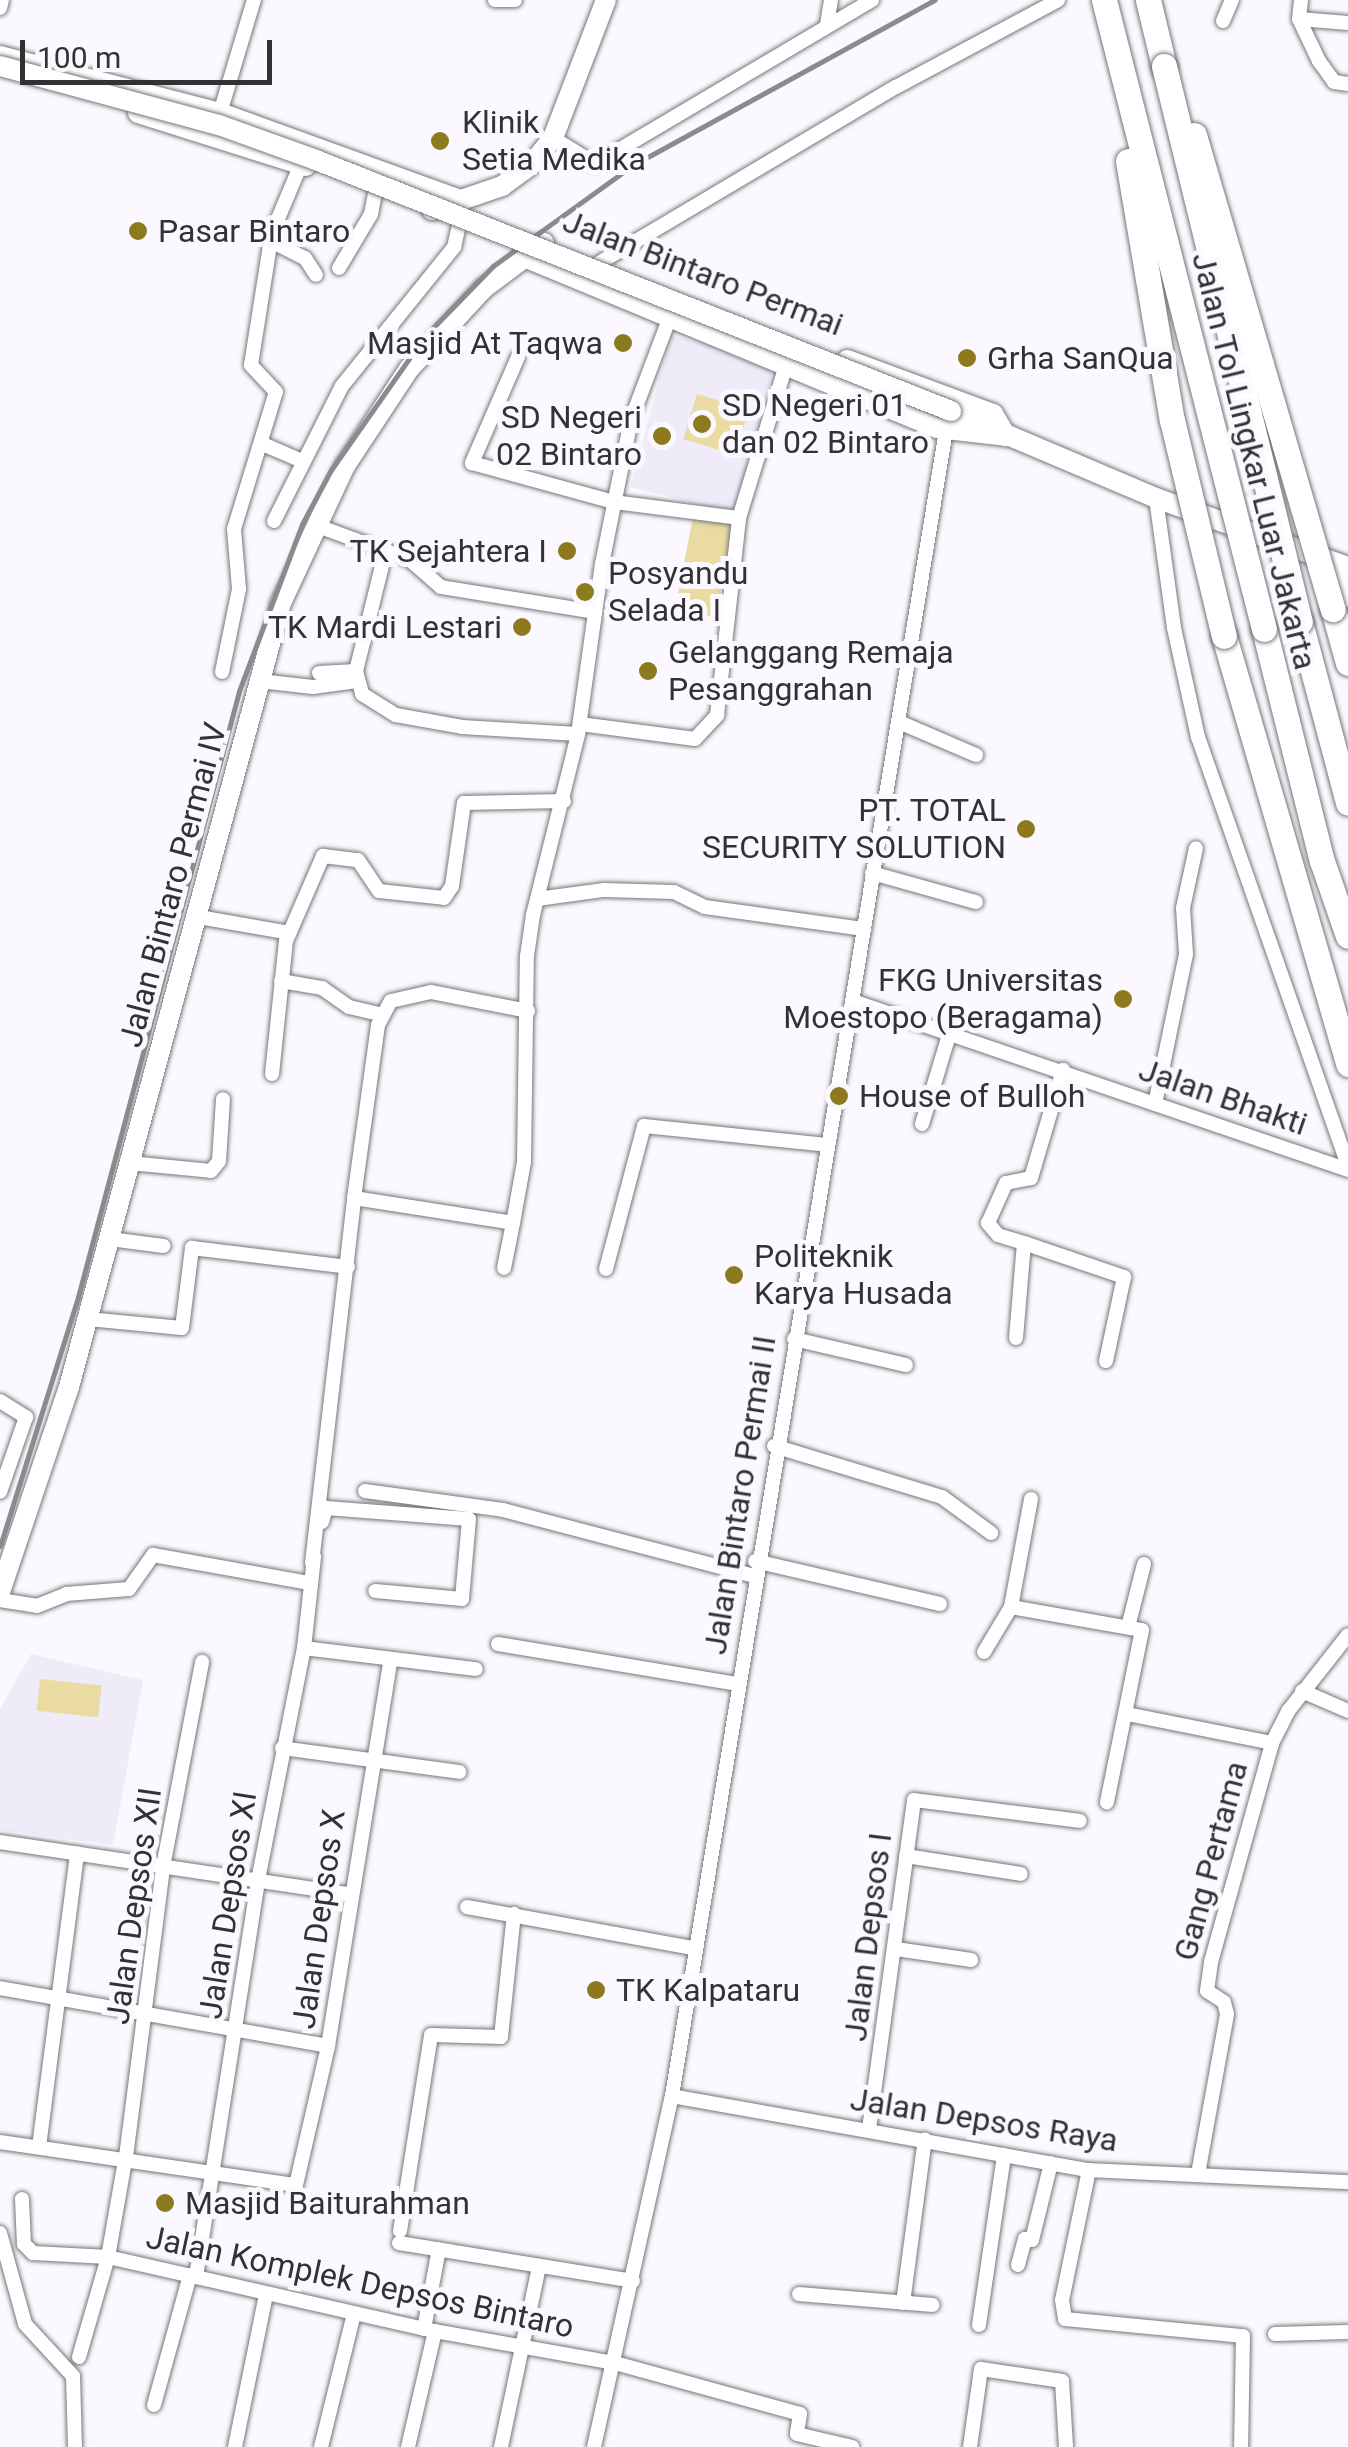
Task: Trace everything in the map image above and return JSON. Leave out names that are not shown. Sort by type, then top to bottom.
[{"type":"highway","name":"Jalan Tol Lingkar Luar Jakarta","points":[[1104,0],[1264,629],[1348,936]]},
{"type":"highway","name":"Jalan Tol Lingkar Luar Jakarta","points":[[1148,0],[1348,803]]},
{"type":"highway","points":[[1164,66],[1229,242],[1340,604],[1348,662]]},
{"type":"highway","points":[[1124,85],[1124,141],[1172,420],[1224,636],[1348,1064]]},
{"type":"street","points":[[0,8],[2,0]]},
{"type":"street","points":[[220,113],[254,0]]},
{"type":"street","points":[[495,0],[515,0]]},
{"type":"street","points":[[0,56],[220,113],[442,210],[502,186],[553,138],[606,0]]},
{"type":"street","points":[[827,25],[831,0]]},
{"type":"street","points":[[553,138],[596,164],[872,0]]},
{"type":"street","points":[[599,263],[896,86],[1058,0]]},
{"type":"street","points":[[1223,20],[1232,0]]},
{"type":"street","points":[[1301,0],[1299,19],[1326,72],[1334,82],[1348,84]]},
{"type":"street","points":[[1299,19],[1348,23]]},
{"type":"street","points":[[0,66],[300,154],[948,421]]},
{"type":"street","points":[[0,74],[300,164],[388,188],[465,202]]},
{"type":"street","points":[[222,672],[239,589],[234,528],[264,444],[276,392],[251,365],[270,241],[300,164]]},
{"type":"street","points":[[338,268],[388,188]]},
{"type":"street","points":[[274,520],[354,368],[454,247],[465,202]]},
{"type":"street","points":[[442,210],[454,247]]},
{"type":"street","points":[[270,241],[305,258],[316,275]]},
{"type":"street","name":"Jalan Bintaro Permai","points":[[522,256],[544,242],[992,414],[1006,436]]},
{"type":"street","name":"Jalan Bintaro Permai","points":[[522,256],[629,300],[668,324],[948,421],[1006,436],[1156,498],[1344,566]]},
{"type":"street","name":"Jalan Bintaro Permai IV","points":[[0,1592],[88,1320],[193,916],[280,603],[315,525],[409,369],[522,256]]},
{"type":"street","points":[[629,300],[626,287],[638,278]]},
{"type":"street","points":[[504,1268],[524,1162],[527,956],[579,729],[595,612],[631,420],[668,324]]},
{"type":"street","points":[[518,357],[472,463],[614,502],[739,518]]},
{"type":"street","points":[[386,550],[357,676],[372,704],[396,715],[462,727],[579,729],[680,740],[707,731],[720,704],[739,518],[786,366]]},
{"type":"street","name":"Jalan Bintaro Permai II","points":[[594,2447],[609,2362],[633,2281],[672,2096],[774,1446],[853,1000],[948,421]]},
{"type":"street","points":[[264,444],[302,461]]},
{"type":"street","points":[[1156,498],[1174,628],[1198,737],[1348,1167]]},
{"type":"street","points":[[315,525],[410,560],[440,587],[595,612]]},
{"type":"street","points":[[1340,604],[1344,566]]},
{"type":"street","points":[[320,673],[357,676]]},
{"type":"street","points":[[260,682],[313,686],[357,676]]},
{"type":"street","points":[[899,722],[976,755]]},
{"type":"street","points":[[272,1074],[290,933],[323,856],[358,860],[379,891],[434,900],[450,894],[464,803],[564,801]]},
{"type":"street","points":[[1155,1104],[1183,973],[1184,908],[1196,848]]},
{"type":"street","points":[[872,873],[976,902]]},
{"type":"street","points":[[538,900],[604,890],[674,892],[705,906],[864,929]]},
{"type":"street","points":[[193,916],[290,933]]},
{"type":"street","points":[[281,981],[322,988],[350,1008],[380,1014]]},
{"type":"street","points":[[312,1564],[354,1198],[380,1014],[402,996],[431,992],[528,1011]]},
{"type":"street","name":"Jalan Bhakti","points":[[853,1000],[1348,1167]]},
{"type":"street","points":[[922,1124],[950,1032]]},
{"type":"street","points":[[1063,1070],[1031,1178],[1006,1183],[988,1223],[993,1233],[1124,1277],[1106,1361]]},
{"type":"street","points":[[130,1163],[211,1171],[219,1161],[224,1099]]},
{"type":"street","points":[[606,1268],[644,1126],[827,1146]]},
{"type":"street","points":[[354,1198],[513,1223]]},
{"type":"street","points":[[110,1239],[164,1246]]},
{"type":"street","points":[[1016,1338],[1024,1243]]},
{"type":"street","points":[[88,1320],[182,1328],[192,1248],[348,1266]]},
{"type":"street","points":[[794,1339],[906,1365]]},
{"type":"street","points":[[0,1400],[26,1417],[0,1492]]},
{"type":"street","points":[[774,1446],[942,1497],[991,1533]]},
{"type":"street","points":[[365,1491],[514,1512],[754,1568],[940,1604]]},
{"type":"street","points":[[984,1652],[1012,1607],[1031,1500]]},
{"type":"street","points":[[312,1564],[326,1508],[469,1519],[462,1599],[376,1591]]},
{"type":"street","points":[[0,1600],[37,1606],[66,1594],[129,1589],[139,1582],[147,1556],[309,1583]]},
{"type":"street","name":"Jalan Depsos XI","points":[[154,2405],[193,2276],[258,1880],[304,1648],[312,1564]]},
{"type":"street","points":[[1128,1627],[1144,1564]]},
{"type":"street","points":[[1012,1607],[1142,1630],[1107,1802]]},
{"type":"street","name":"Gang Pertama","points":[[1198,2174],[1227,2014],[1224,2002],[1208,1991],[1211,1962],[1272,1743],[1302,1691],[1348,1635]]},
{"type":"street","points":[[498,1644],[738,1684]]},
{"type":"street","points":[[304,1648],[476,1669]]},
{"type":"street","name":"Jalan Depsos X","points":[[212,2171],[296,2185],[328,2046],[348,1894],[391,1659]]},
{"type":"street","name":"Jalan Depsos XII","points":[[79,2357],[108,2257],[146,2014],[164,1867],[202,1662]]},
{"type":"street","points":[[1302,1691],[1348,1711]]},
{"type":"street","points":[[1127,1714],[1272,1743]]},
{"type":"street","points":[[282,1748],[458,1772]]},
{"type":"street","name":"Jalan Depsos I","points":[[869,2129],[906,1856],[918,1797],[1080,1822]]},
{"type":"street","points":[[0,1842],[348,1894]]},
{"type":"street","points":[[39,2147],[77,1853]]},
{"type":"street","points":[[906,1856],[1020,1874]]},
{"type":"street","points":[[468,1906],[693,1948]]},
{"type":"street","points":[[514,1914],[500,2037],[431,2035],[400,2237],[439,2250],[633,2281]]},
{"type":"street","points":[[896,1949],[971,1960]]},
{"type":"street","points":[[0,1988],[328,2046]]},
{"type":"street","name":"Jalan Depsos Raya","points":[[672,2096],[1090,2170],[1348,2182]]},
{"type":"street","points":[[903,2303],[926,2140]]},
{"type":"street","points":[[0,2142],[212,2171]]},
{"type":"street","points":[[978,2325],[1004,2155]]},
{"type":"street","points":[[1018,2266],[1025,2239],[1032,2240],[1051,2163]]},
{"type":"street","points":[[1090,2170],[1062,2300],[1065,2319],[1243,2336],[1240,2447]]},
{"type":"street","name":"Jalan Komplek Depsos Bintaro","points":[[22,2199],[26,2250],[108,2257],[430,2330],[609,2362],[800,2414],[797,2434],[852,2447]]},
{"type":"street","points":[[0,2233],[26,2324],[73,2376],[75,2447]]},
{"type":"street","points":[[408,2447],[430,2330],[439,2250]]},
{"type":"street","points":[[501,2447],[539,2266]]},
{"type":"street","points":[[799,2294],[932,2305]]},
{"type":"street","points":[[236,2447],[266,2295]]},
{"type":"street","points":[[322,2447],[354,2314]]},
{"type":"street","points":[[1275,2334],[1348,2332]]},
{"type":"street","points":[[970,2447],[980,2369],[1062,2381],[1066,2447]]},
{"type":"shaded area","name":"SD Negeri 01 dan 02 Bintaro","points":[[671,335],[774,363],[734,514],[630,487]]},
{"type":"shaded area","points":[[697,394],[749,410],[735,455],[683,439]]},
{"type":"shaded area","points":[[693,517],[733,525],[715,617],[675,609]]},
{"type":"shaded area","points":[[31,1654],[143,1680],[113,1845],[0,1830],[0,1709]]},
{"type":"shaded area","points":[[40,1679],[102,1685],[98,1717],[37,1711]]},
{"type":"railway","points":[[0,1546],[78,1297],[239,691],[302,524],[331,470],[425,336],[493,266],[633,165],[935,0]]},
{"type":"place","name":"Klinik Setia Medika","points":[[440,141]]},
{"type":"place","name":"Pasar Bintaro","points":[[138,231]]},
{"type":"place","name":"Masjid At Taqwa","points":[[623,343]]},
{"type":"place","name":"Grha SanQua","points":[[967,358]]},
{"type":"place","name":"SD Negeri 01 dan 02 Bintaro","points":[[702,424]]},
{"type":"place","name":"SD Negeri 02 Bintaro","points":[[662,436]]},
{"type":"place","name":"TK Sejahtera I","points":[[567,551]]},
{"type":"place","name":"Posyandu Selada I","points":[[585,592]]},
{"type":"place","name":"TK Mardi Lestari","points":[[522,627]]},
{"type":"place","name":"Gelanggang Remaja Pesanggrahan","points":[[648,671]]},
{"type":"place","name":"PT. TOTAL SECURITY SOLUTION","points":[[1026,829]]},
{"type":"place","name":"FKG Universitas Moestopo (Beragama)","points":[[1123,999]]},
{"type":"place","name":"House of Bulloh","points":[[839,1096]]},
{"type":"place","name":"Politeknik Karya Husada","points":[[734,1275]]},
{"type":"place","name":"TK Kalpataru","points":[[596,1990]]},
{"type":"place","name":"Masjid Baiturahman","points":[[165,2203]]}]
